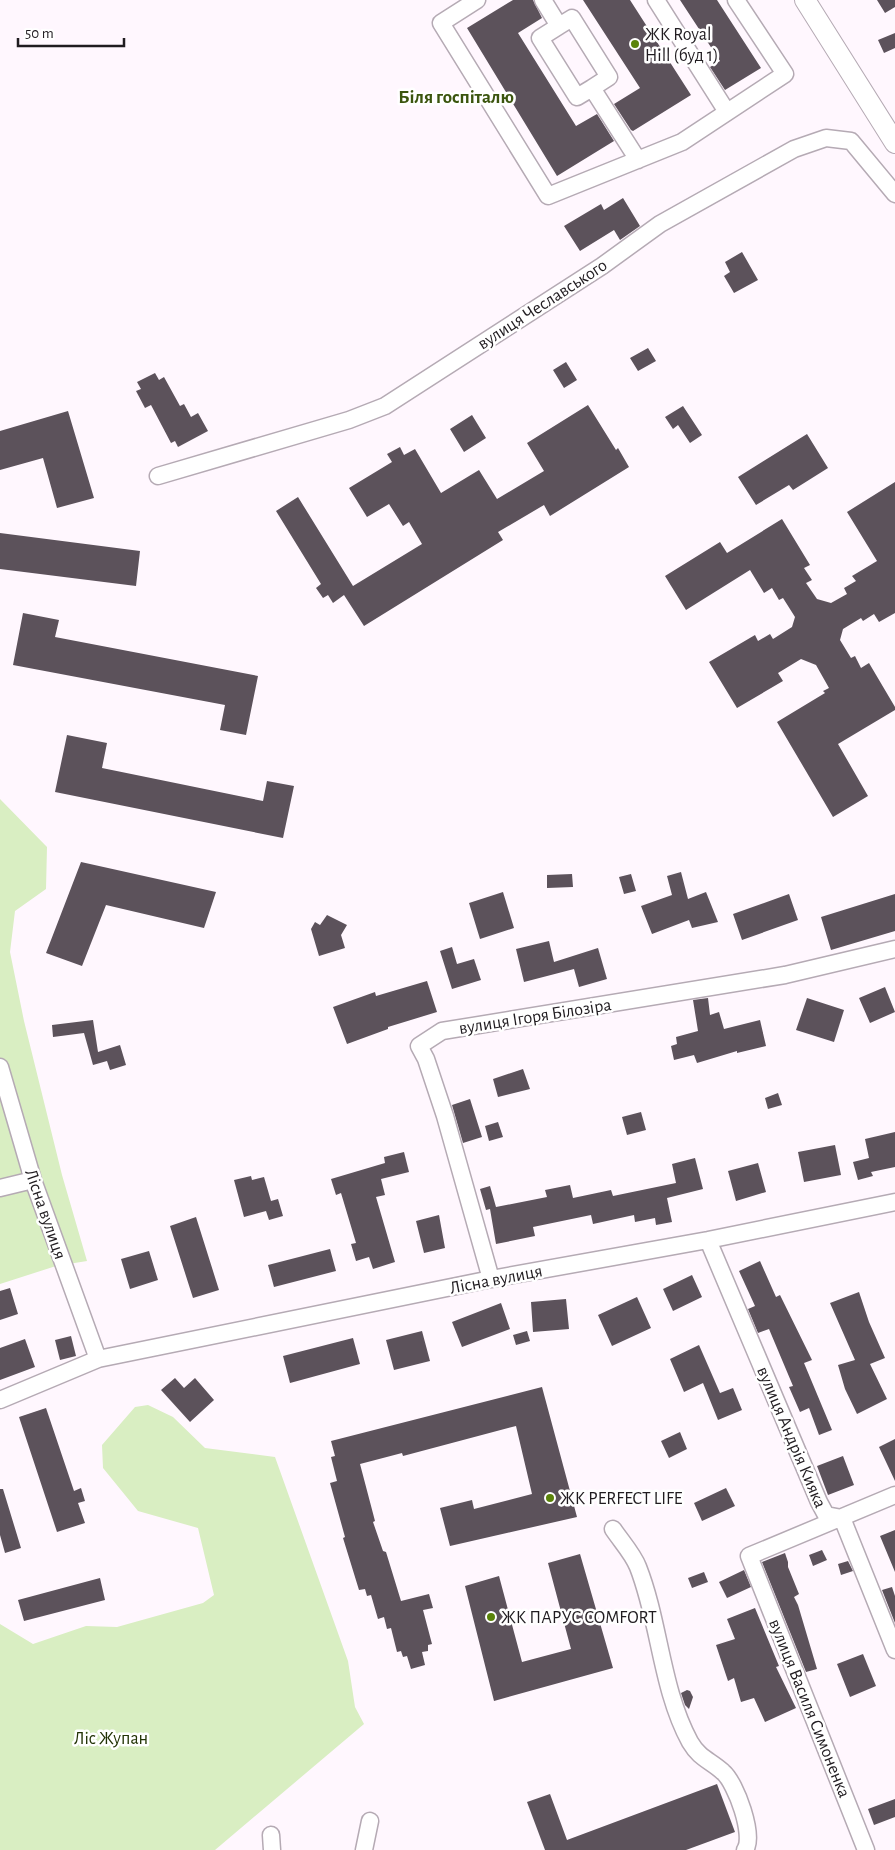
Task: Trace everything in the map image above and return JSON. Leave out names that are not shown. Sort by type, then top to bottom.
[{"type":"main road","points":[[805,0],[895,143]]},
{"type":"street","points":[[477,0],[441,23],[548,196],[682,142],[785,74],[736,0]]},
{"type":"street","points":[[543,0],[559,26]]},
{"type":"street","points":[[656,0],[727,112]]},
{"type":"street","points":[[572,18],[610,77],[577,97],[540,38],[559,26],[572,18]]},
{"type":"street","points":[[592,88],[638,160]]},
{"type":"street","name":"вулиця Чеславського","points":[[158,476],[349,420],[385,406],[602,266],[660,224],[794,148],[826,138],[851,141],[895,194]]},
{"type":"street","name":"вулиця Ігоря Білозіра","points":[[492,1279],[445,1116],[426,1059],[419,1046],[442,1031],[785,975],[895,949]]},
{"type":"street","name":"Лісна вулиця","points":[[0,1067],[33,1180],[98,1359]]},
{"type":"street","points":[[0,1188],[33,1180]]},
{"type":"street","name":"Лісна вулиця","points":[[0,1400],[98,1359],[492,1279],[708,1240],[895,1202]]},
{"type":"street","name":"вулиця Андрія Кияка","points":[[708,1240],[819,1502],[826,1515],[842,1518],[895,1650]]},
{"type":"street","points":[[842,1518],[895,1495]]},
{"type":"street","name":"вулиця Василя Симоненка","points":[[842,1518],[749,1556],[866,1850]]},
{"type":"street","points":[[613,1529],[637,1565],[650,1603],[675,1707],[690,1742],[701,1757],[725,1773],[734,1787],[747,1826],[748,1838],[745,1850]]},
{"type":"street","points":[[364,1850],[370,1821]]},
{"type":"green space","points":[[0,799],[47,847],[46,889],[15,911],[10,952],[24,1021],[62,1175],[87,1261],[56,1266],[0,1284]]},
{"type":"green space","name":"Ліс Жупан","points":[[148,1405],[173,1417],[205,1448],[275,1457],[348,1661],[355,1707],[364,1724],[215,1850],[0,1850],[0,1624],[33,1644],[86,1626],[117,1627],[203,1603],[214,1595],[198,1528],[138,1511],[103,1468],[102,1445],[135,1407]]},
{"type":"building","points":[[513,0],[533,0],[542,18],[518,33],[576,126],[597,114],[614,141],[557,176],[467,28]]},
{"type":"building","name":"ЖК Royal Hill (буд 1)","points":[[583,0],[630,0],[691,95],[633,131],[631,130],[614,104],[640,88]]},
{"type":"building","points":[[680,0],[717,0],[761,68],[725,90],[710,67],[720,61]]},
{"type":"building","points":[[877,0],[895,0],[895,7],[885,13]]},
{"type":"building","points":[[895,33],[895,48],[884,53],[878,40]]},
{"type":"building","points":[[623,198],[640,226],[620,240],[614,230],[580,251],[564,226],[601,204],[604,210]]},
{"type":"building","points":[[742,252],[758,280],[734,293],[724,276],[730,272],[725,262]]},
{"type":"building","points":[[648,348],[656,361],[638,371],[630,358]]},
{"type":"building","points":[[566,362],[577,380],[564,388],[553,370]]},
{"type":"building","points":[[155,373],[159,380],[164,377],[180,406],[184,404],[191,417],[198,413],[208,431],[178,447],[175,441],[171,443],[151,405],[145,408],[136,391],[141,389],[137,382]]},
{"type":"building","points":[[588,405],[629,467],[550,516],[544,505],[498,532],[503,540],[364,626],[344,595],[333,603],[328,595],[323,598],[316,588],[321,584],[276,511],[298,497],[353,586],[422,544],[409,522],[403,526],[389,504],[367,517],[349,488],[392,462],[387,454],[400,447],[404,455],[415,449],[441,493],[479,470],[497,499],[544,471],[527,443]]},
{"type":"building","points":[[683,406],[702,435],[690,443],[678,425],[673,429],[665,417]]},
{"type":"building","points":[[68,411],[94,498],[57,508],[43,458],[0,470],[0,431]]},
{"type":"building","points":[[472,415],[486,438],[464,452],[450,429]]},
{"type":"building","points":[[807,434],[828,468],[793,490],[789,485],[756,505],[738,477]]},
{"type":"building","points":[[895,482],[895,613],[879,622],[874,614],[863,621],[861,618],[843,629],[840,640],[851,658],[855,656],[861,668],[869,663],[895,710],[838,744],[868,796],[833,817],[777,722],[825,693],[823,691],[829,688],[816,665],[801,659],[778,673],[783,681],[737,708],[709,662],[755,635],[758,641],[770,634],[773,639],[792,627],[795,617],[783,598],[779,600],[772,588],[764,593],[750,570],[686,610],[665,576],[720,542],[727,553],[782,519],[810,565],[804,568],[812,580],[806,583],[817,599],[831,603],[847,594],[844,588],[856,581],[852,576],[877,561],[847,512]]},
{"type":"building","points":[[0,533],[140,551],[136,586],[0,569]]},
{"type":"building","points":[[23,613],[59,620],[55,637],[258,676],[246,735],[220,730],[225,705],[13,665]]},
{"type":"building","points":[[67,735],[107,743],[102,768],[263,801],[267,781],[294,786],[283,838],[55,792]]},
{"type":"building","points":[[81,862],[216,892],[204,928],[106,905],[82,966],[46,953]]},
{"type":"building","points":[[681,872],[688,899],[706,892],[718,922],[692,928],[689,920],[652,934],[641,906],[672,895],[667,876]]},
{"type":"building","points":[[572,874],[573,887],[547,888],[547,875]]},
{"type":"building","points":[[631,874],[636,891],[624,894],[619,877]]},
{"type":"building","points":[[503,892],[514,928],[480,939],[469,903]]},
{"type":"building","points":[[789,894],[798,920],[742,940],[733,914]]},
{"type":"building","points":[[895,894],[895,931],[831,950],[821,917]]},
{"type":"building","points":[[327,915],[347,925],[341,935],[345,948],[319,956],[311,929],[315,922],[320,925]]},
{"type":"building","points":[[549,941],[554,962],[598,948],[607,979],[579,987],[574,969],[524,982],[516,949]]},
{"type":"building","points":[[452,947],[457,964],[474,959],[481,980],[452,989],[440,951]]},
{"type":"building","points":[[427,981],[437,1012],[388,1027],[388,1029],[347,1044],[333,1007],[375,992],[376,996]]},
{"type":"building","points":[[885,987],[895,1012],[870,1023],[859,998]]},
{"type":"building","points":[[708,998],[710,1015],[719,1012],[724,1029],[760,1020],[766,1046],[737,1053],[737,1051],[697,1063],[694,1055],[674,1060],[671,1046],[677,1044],[676,1037],[698,1031],[693,1000]]},
{"type":"building","points":[[807,998],[844,1010],[834,1042],[796,1030]]},
{"type":"building","points":[[93,1020],[98,1052],[120,1045],[126,1065],[110,1070],[107,1061],[93,1065],[84,1033],[53,1037],[52,1025]]},
{"type":"building","points":[[523,1069],[530,1089],[498,1097],[493,1079]]},
{"type":"building","points":[[778,1093],[782,1105],[768,1109],[765,1098]]},
{"type":"building","points":[[470,1099],[482,1137],[463,1143],[452,1105]]},
{"type":"building","points":[[641,1112],[646,1130],[627,1135],[622,1117]]},
{"type":"building","points":[[498,1122],[503,1137],[489,1141],[485,1126]]},
{"type":"building","points":[[895,1132],[895,1167],[871,1172],[873,1176],[858,1180],[853,1162],[869,1158],[865,1139]]},
{"type":"building","points":[[835,1145],[841,1175],[804,1182],[798,1152]]},
{"type":"building","points":[[404,1152],[409,1172],[381,1179],[385,1195],[376,1197],[395,1262],[373,1269],[369,1257],[356,1261],[351,1244],[356,1243],[341,1193],[336,1195],[331,1179],[385,1163],[384,1157]]},
{"type":"building","points":[[695,1158],[703,1189],[667,1198],[672,1222],[656,1225],[655,1218],[635,1222],[634,1215],[593,1224],[591,1215],[533,1227],[535,1236],[496,1244],[490,1209],[486,1210],[480,1189],[490,1186],[496,1207],[547,1197],[545,1190],[570,1185],[573,1198],[611,1190],[613,1196],[676,1183],[672,1164]]},
{"type":"building","points":[[758,1163],[766,1192],[736,1201],[728,1171]]},
{"type":"building","points":[[251,1176],[252,1180],[264,1177],[271,1201],[278,1199],[283,1216],[269,1220],[266,1211],[244,1217],[234,1180]]},
{"type":"building","points":[[439,1215],[445,1248],[424,1253],[416,1221]]},
{"type":"building","points":[[196,1217],[219,1290],[193,1298],[170,1226]]},
{"type":"building","points":[[330,1249],[336,1271],[274,1287],[268,1265]]},
{"type":"building","points":[[149,1251],[158,1280],[130,1289],[121,1259]]},
{"type":"building","points":[[760,1261],[776,1297],[780,1295],[812,1360],[804,1363],[832,1430],[819,1435],[809,1408],[800,1412],[789,1387],[793,1386],[769,1329],[758,1333],[748,1309],[755,1306],[739,1271]]},
{"type":"building","points":[[692,1275],[702,1297],[673,1311],[663,1289]]},
{"type":"building","points":[[10,1288],[18,1314],[0,1320],[0,1291]]},
{"type":"building","points":[[859,1292],[869,1322],[885,1358],[870,1364],[887,1399],[857,1414],[845,1389],[838,1365],[855,1360],[830,1303]]},
{"type":"building","points":[[637,1297],[651,1328],[612,1346],[598,1315]]},
{"type":"building","points":[[566,1299],[569,1329],[533,1332],[531,1302]]},
{"type":"building","points":[[501,1303],[510,1329],[462,1347],[452,1322]]},
{"type":"building","points":[[422,1331],[430,1361],[394,1370],[386,1340]]},
{"type":"building","points":[[527,1331],[530,1341],[516,1345],[513,1335]]},
{"type":"building","points":[[71,1336],[76,1356],[60,1360],[55,1340]]},
{"type":"building","points":[[353,1338],[360,1364],[290,1383],[283,1356]]},
{"type":"building","points":[[25,1339],[35,1367],[0,1380],[0,1348]]},
{"type":"building","points":[[699,1345],[720,1393],[733,1388],[742,1410],[718,1420],[703,1383],[684,1392],[670,1359]]},
{"type":"building","points":[[175,1378],[184,1388],[195,1378],[214,1400],[190,1422],[161,1390]]},
{"type":"building","points":[[542,1387],[577,1517],[450,1546],[440,1508],[472,1500],[474,1509],[532,1494],[516,1426],[403,1456],[402,1453],[360,1464],[375,1521],[373,1522],[383,1551],[386,1552],[401,1601],[429,1594],[433,1608],[423,1610],[432,1644],[428,1645],[428,1651],[422,1652],[425,1665],[411,1669],[407,1656],[403,1657],[401,1651],[397,1652],[391,1628],[387,1629],[384,1617],[378,1619],[371,1595],[367,1596],[365,1589],[359,1590],[343,1538],[345,1537],[330,1483],[337,1481],[331,1457],[335,1456],[331,1441]]},
{"type":"building","points":[[46,1408],[74,1491],[81,1488],[85,1501],[78,1503],[85,1523],[57,1532],[19,1417]]},
{"type":"building","points":[[680,1432],[687,1449],[669,1458],[661,1441]]},
{"type":"building","points":[[895,1439],[895,1481],[879,1447]]},
{"type":"building","points":[[843,1456],[854,1485],[828,1495],[817,1466]]},
{"type":"building","points":[[726,1488],[735,1506],[702,1521],[694,1503]]},
{"type":"building","points":[[0,1489],[3,1489],[21,1548],[5,1553],[0,1535]]},
{"type":"building","points":[[895,1530],[895,1572],[880,1536]]},
{"type":"building","points":[[822,1550],[827,1560],[813,1566],[809,1555]]},
{"type":"building","points":[[785,1553],[788,1567],[799,1594],[794,1597],[817,1669],[806,1672],[762,1562]]},
{"type":"building","name":"ЖК ПАРУС COMFORT","points":[[580,1554],[613,1668],[494,1701],[465,1586],[499,1576],[522,1662],[571,1649],[548,1563]]},
{"type":"building","points":[[848,1561],[853,1571],[841,1575],[838,1564]]},
{"type":"building","points":[[744,1570],[751,1587],[727,1598],[719,1582]]},
{"type":"building","points":[[704,1572],[708,1582],[692,1588],[688,1578]]},
{"type":"building","points":[[100,1578],[105,1600],[24,1621],[18,1600]]},
{"type":"building","points":[[892,1587],[895,1596],[895,1623],[882,1590]]},
{"type":"building","points":[[755,1608],[779,1666],[776,1667],[796,1708],[765,1722],[754,1698],[741,1702],[734,1678],[728,1681],[716,1645],[735,1639],[727,1619]]},
{"type":"building","points":[[863,1654],[876,1686],[850,1697],[837,1664]]},
{"type":"building","points":[[687,1690],[690,1691],[693,1697],[689,1709],[685,1705],[681,1693]]},
{"type":"building","points":[[717,1784],[735,1832],[686,1850],[545,1850],[527,1802],[550,1794],[567,1840]]},
{"type":"building","points":[[895,1799],[895,1817],[874,1825],[868,1809]]},
{"type":"place","name":"ЖК Royal Hill (буд 1)","points":[[635,44]]},
{"type":"place","name":"ЖК PERFECT LIFE","points":[[550,1498]]},
{"type":"place","name":"ЖК ПАРУС COMFORT","points":[[491,1617]]},
{"type":"district","name":"Біля госпіталю","points":[[456,96]]}]
